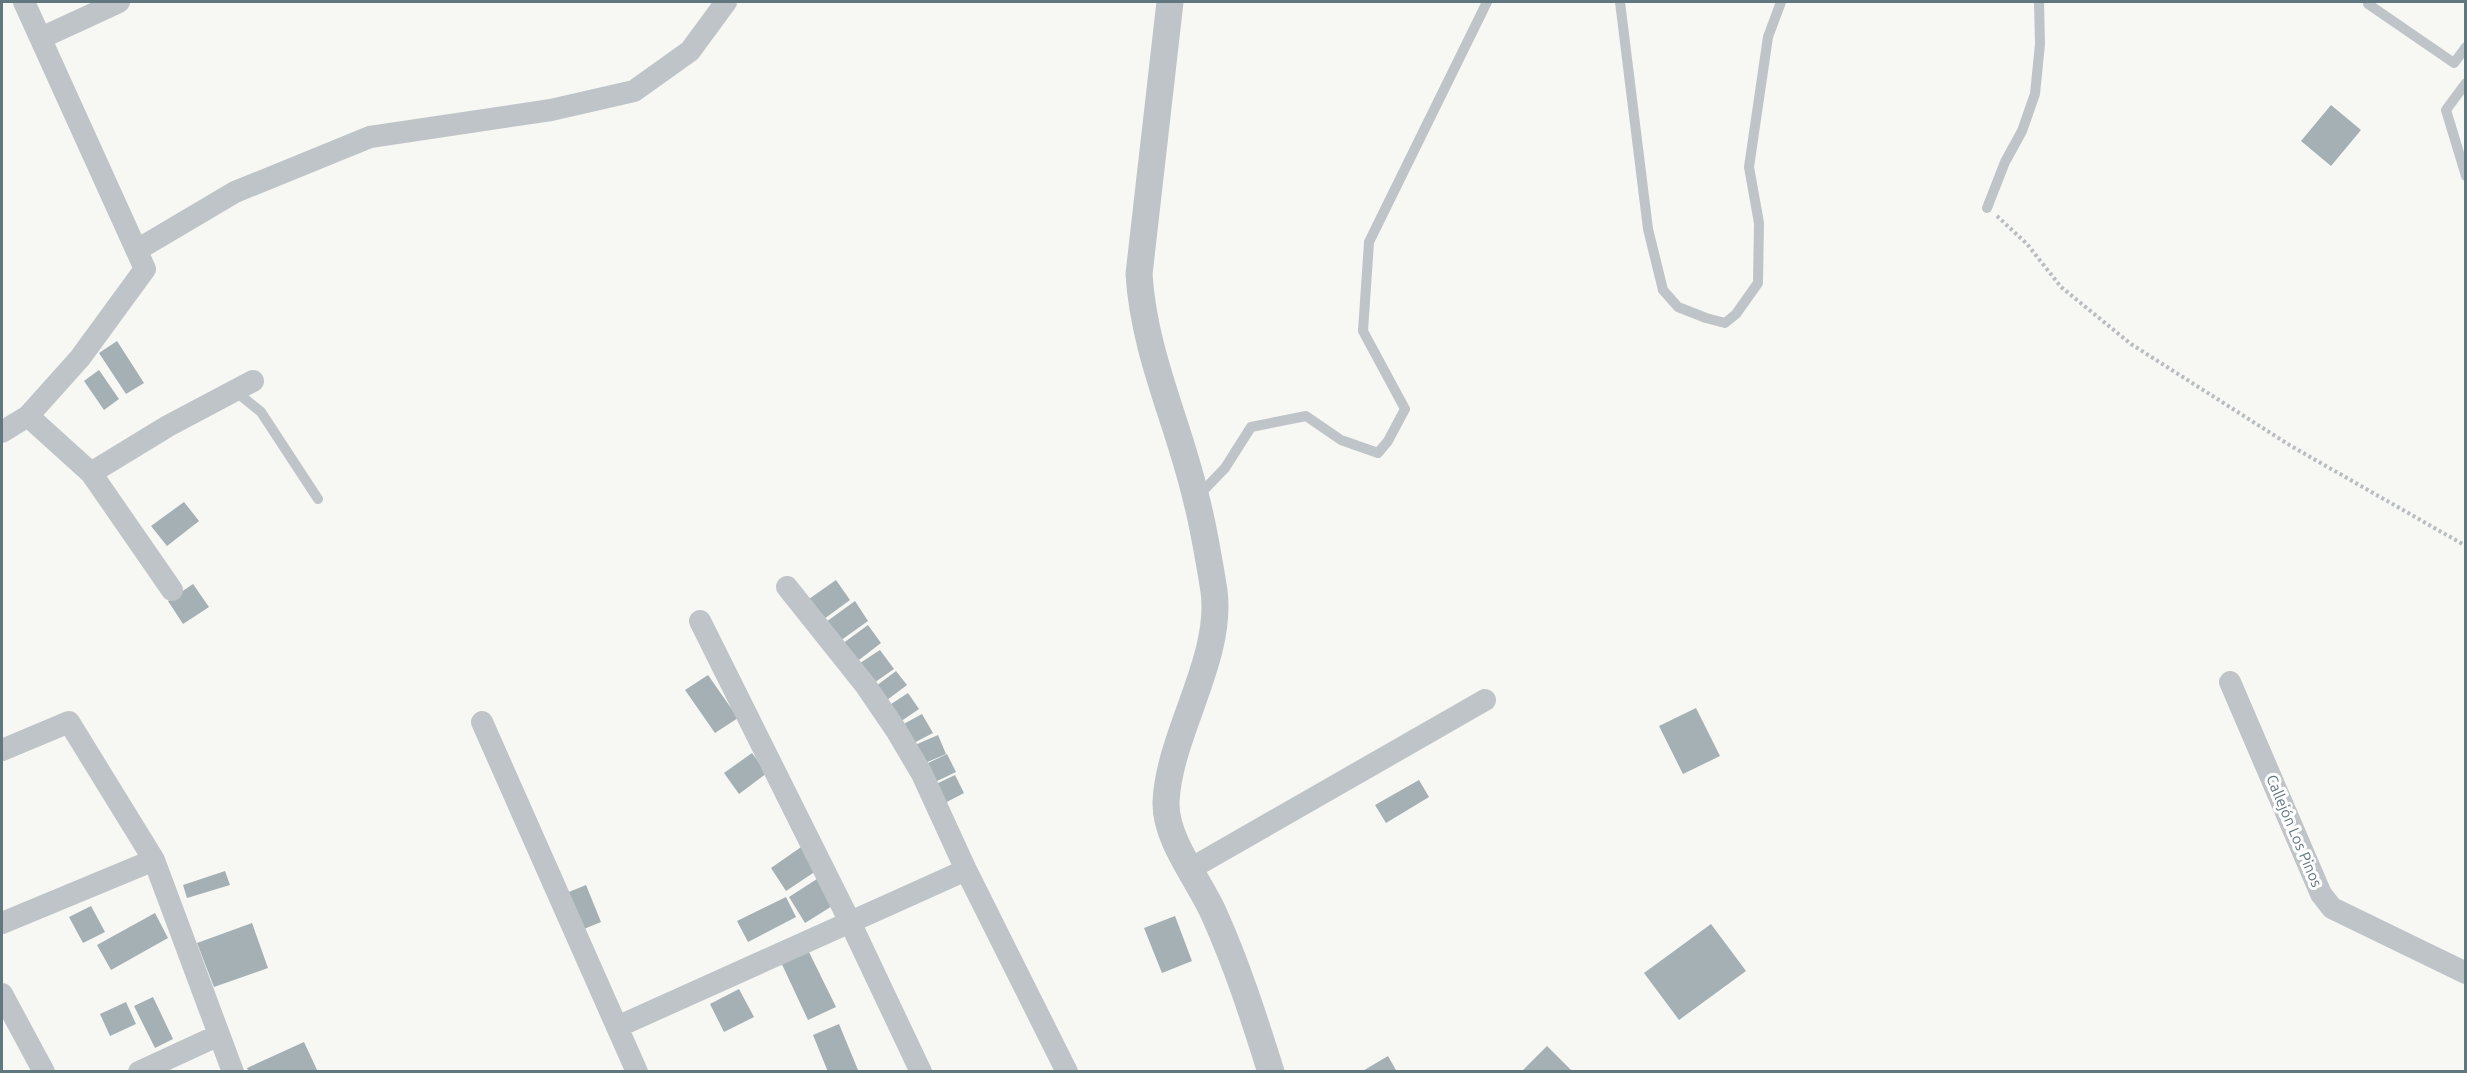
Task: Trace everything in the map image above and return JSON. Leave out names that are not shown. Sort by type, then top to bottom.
[{"type":"street","points":[[24,2],[145,269],[80,358],[11,421],[92,473],[172,590]]},
{"type":"street","points":[[40,38],[118,2]]},
{"type":"street","points":[[137,250],[235,192],[370,137],[551,110],[634,91],[690,51],[726,2]]},
{"type":"street","points":[[1170,2],[1139,274],[1141,304],[1150,349],[1196,497],[1214,594],[1213,631],[1178,745],[1168,784],[1166,804],[1173,834],[1213,911],[1237,966],[1271,1071]]},
{"type":"street","points":[[92,473],[168,426],[243,386]]},
{"type":"street","points":[[787,587],[860,678],[896,730],[922,774],[966,870],[1067,1071]]},
{"type":"street","points":[[700,621],[850,922],[921,1071]]},
{"type":"street","name":"Callejón Los Pinos","points":[[2230,682],[2321,894],[2332,908],[2344,916],[2466,973]]},
{"type":"street","points":[[1190,869],[1485,700]]},
{"type":"street","points":[[2,750],[69,722],[154,860],[232,1071]]},
{"type":"street","points":[[482,722],[637,1071]]},
{"type":"street","points":[[2,923],[154,860]]},
{"type":"street","points":[[617,1027],[966,870]]},
{"type":"street","points":[[2,994],[44,1071]]},
{"type":"street","points":[[139,1071],[219,1035]]},
{"type":"lane","points":[[1196,497],[1225,468],[1251,426],[1306,416],[1341,440],[1378,453],[1388,441],[1405,410],[1363,331],[1369,242],[1487,2]]},
{"type":"lane","points":[[1620,2],[1648,229],[1663,290],[1678,307],[1706,318],[1725,322],[1736,314],[1758,283],[1759,223],[1749,167],[1768,37],[1781,2]]},
{"type":"lane","points":[[1987,208],[2005,162],[2022,131],[2035,94],[2040,44],[2039,2]]},
{"type":"lane","points":[[2368,2],[2454,63],[2466,47]]},
{"type":"lane","points":[[2466,83],[2446,110],[2466,176]]},
{"type":"lane","points":[[243,386],[318,499]]},
{"type":"path","points":[[1987,208],[2027,244],[2061,287],[2131,344],[2291,446],[2466,546]]},
{"type":"building","points":[[2331,105],[2361,130],[2331,166],[2301,141]]},
{"type":"building","points":[[117,341],[144,383],[126,394],[99,353]]},
{"type":"building","points":[[99,370],[119,399],[104,410],[84,381]]},
{"type":"building","points":[[184,502],[199,521],[167,546],[151,526]]},
{"type":"building","points":[[836,580],[850,600],[824,619],[809,599]]},
{"type":"building","points":[[193,584],[209,607],[183,624],[168,601]]},
{"type":"building","points":[[855,601],[868,621],[840,641],[826,622]]},
{"type":"building","points":[[868,625],[881,643],[855,663],[842,644]]},
{"type":"building","points":[[880,650],[894,669],[871,685],[857,665]]},
{"type":"building","points":[[896,671],[907,685],[883,703],[872,689]]},
{"type":"building","points":[[708,675],[738,718],[715,733],[685,690]]},
{"type":"building","points":[[908,693],[919,709],[897,724],[885,708]]},
{"type":"building","points":[[1696,708],[1720,756],[1683,774],[1659,726]]},
{"type":"building","points":[[922,714],[933,733],[910,745],[900,726]]},
{"type":"building","points":[[938,735],[946,754],[923,764],[915,745]]},
{"type":"building","points":[[752,753],[767,773],[739,794],[724,773]]},
{"type":"building","points":[[947,754],[956,772],[933,783],[924,765]]},
{"type":"building","points":[[955,775],[964,793],[941,805],[932,786]]},
{"type":"building","points":[[1419,780],[1429,797],[1386,823],[1375,805]]},
{"type":"building","points":[[804,845],[819,869],[786,891],[771,868]]},
{"type":"building","points":[[225,871],[230,885],[187,898],[183,885]]},
{"type":"building","points":[[820,877],[837,903],[805,923],[789,897]]},
{"type":"building","points":[[586,885],[601,922],[579,931],[564,894]]},
{"type":"building","points":[[786,897],[796,917],[748,942],[737,921]]},
{"type":"building","points":[[91,906],[105,932],[83,943],[69,917]]},
{"type":"building","points":[[155,913],[168,938],[111,970],[97,945]]},
{"type":"building","points":[[1175,916],[1192,961],[1162,973],[1144,928]]},
{"type":"building","points":[[252,923],[268,968],[214,987],[197,943]]},
{"type":"building","points":[[1711,924],[1746,971],[1679,1020],[1644,973]]},
{"type":"building","points":[[806,946],[836,1007],[808,1020],[779,958]]},
{"type":"building","points":[[739,989],[754,1017],[724,1032],[710,1004]]},
{"type":"building","points":[[153,997],[173,1039],[155,1048],[134,1006]]},
{"type":"building","points":[[126,1002],[136,1024],[110,1036],[100,1014]]},
{"type":"building","points":[[839,1024],[858,1070],[853,1072],[828,1072],[813,1035]]},
{"type":"building","points":[[304,1042],[318,1072],[249,1072],[247,1068]]},
{"type":"building","points":[[1547,1046],[1573,1072],[1521,1072]]},
{"type":"building","points":[[1388,1056],[1397,1072],[1361,1072]]}]
